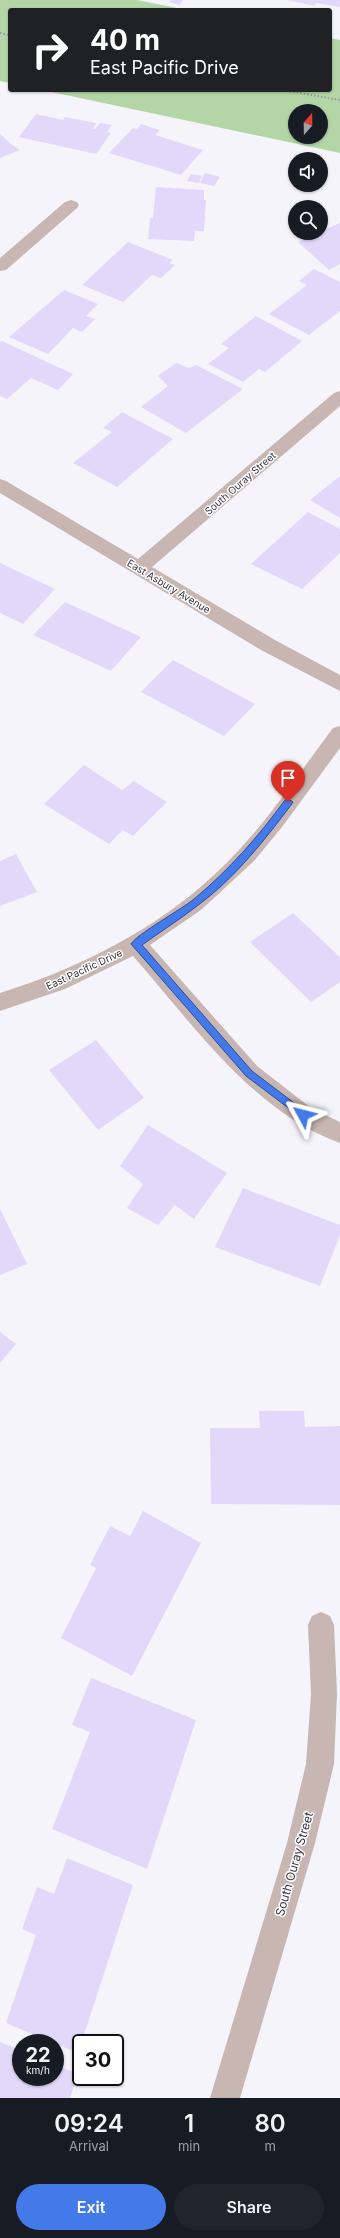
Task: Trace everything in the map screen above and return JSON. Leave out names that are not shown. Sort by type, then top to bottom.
[{"type":"street","points":[[0,266],[71,205]]},
{"type":"street","name":"South Ouray Street","points":[[140,568],[340,397]]},
{"type":"street","name":"East Asbury Avenue","points":[[0,485],[268,645],[340,684]]},
{"type":"street","name":"East Pacific Drive","points":[[0,1002],[58,983],[136,944],[195,903],[232,870],[271,826],[340,733]]},
{"type":"street","points":[[136,944],[249,1073],[303,1115],[340,1133]]},
{"type":"street","name":"South Ouray Street","points":[[225,2098],[301,1843],[320,1764],[324,1694],[321,1625]]},
{"type":"path","points":[[294,92],[340,100]]},
{"type":"green space","points":[[0,0],[137,0],[177,8],[8,8],[8,83],[0,81]]},
{"type":"green space","points":[[332,38],[340,40],[340,153],[297,144],[328,144],[328,104],[288,104],[288,142],[51,92],[332,92]]},
{"type":"building","points":[[171,0],[183,0],[179,5],[169,2]]},
{"type":"building","points":[[287,0],[340,0],[340,7],[316,3],[314,6]]},
{"type":"building","points":[[36,114],[63,120],[65,117],[96,123],[93,129],[95,129],[100,123],[112,125],[107,132],[111,133],[96,154],[19,137]]},
{"type":"building","points":[[141,124],[160,130],[155,135],[203,150],[181,175],[109,153],[133,128],[137,129]]},
{"type":"building","points":[[0,134],[11,144],[20,150],[0,158]]},
{"type":"building","points":[[205,173],[220,177],[214,186],[200,183]]},
{"type":"building","points":[[191,174],[202,176],[199,183],[187,181]]},
{"type":"building","points":[[156,187],[204,190],[204,200],[206,200],[204,231],[195,231],[194,241],[148,239],[150,218],[153,218]]},
{"type":"building","points":[[340,223],[340,264],[329,270],[298,242],[302,240],[328,240],[328,228]]},
{"type":"building","points":[[128,242],[173,260],[169,263],[175,265],[161,278],[152,275],[123,302],[82,285]]},
{"type":"building","points":[[314,269],[340,282],[340,311],[309,335],[269,314],[307,285],[299,281]]},
{"type":"building","points":[[64,290],[98,304],[86,316],[95,319],[82,332],[73,328],[48,354],[9,337]]},
{"type":"building","points":[[256,316],[302,341],[265,372],[259,369],[243,382],[208,364],[229,348],[221,344]]},
{"type":"building","points":[[2,341],[73,374],[58,390],[31,378],[7,399],[0,396],[0,342]]},
{"type":"building","points":[[176,363],[189,368],[196,365],[243,389],[186,433],[141,407],[168,386],[158,376]]},
{"type":"building","points":[[122,412],[173,439],[117,487],[73,463],[112,432],[103,428]]},
{"type":"building","points":[[340,476],[340,518],[310,500]]},
{"type":"building","points":[[308,512],[340,529],[340,553],[302,589],[251,564]]},
{"type":"building","points":[[0,563],[55,589],[23,624],[0,613]]},
{"type":"building","points":[[65,602],[141,637],[111,671],[33,635]]},
{"type":"building","points":[[173,660],[255,704],[224,736],[141,692]]},
{"type":"building","points":[[84,765],[122,790],[134,781],[167,802],[133,836],[123,830],[109,844],[44,804]]},
{"type":"building","points":[[16,854],[37,892],[0,906],[0,861]]},
{"type":"building","points":[[293,913],[340,957],[340,982],[311,1002],[250,942]]},
{"type":"building","points":[[96,1040],[144,1098],[98,1130],[49,1070]]},
{"type":"building","points":[[148,1125],[227,1173],[194,1219],[175,1205],[158,1225],[127,1208],[143,1184],[120,1166]]},
{"type":"building","points":[[243,1188],[340,1225],[340,1235],[320,1286],[215,1247]]},
{"type":"building","points":[[0,1209],[27,1264],[0,1275]]},
{"type":"building","points":[[0,1332],[16,1344],[0,1363]]},
{"type":"building","points":[[259,1411],[304,1411],[305,1427],[340,1426],[340,1505],[211,1504],[210,1428],[260,1428]]},
{"type":"building","points":[[143,1511],[201,1543],[132,1676],[61,1638],[96,1568],[90,1565],[110,1526],[130,1536]]},
{"type":"building","points":[[91,1678],[196,1720],[147,1869],[52,1829],[90,1732],[72,1725]]},
{"type":"building","points":[[67,1858],[133,1885],[84,2034],[72,2034],[72,2050],[64,2047],[64,2034],[32,2034],[6,2023],[36,1935],[22,1929],[37,1887],[54,1894]]},
{"type":"building","points":[[0,2042],[12,2047],[12,2086],[64,2086],[64,2068],[72,2071],[72,2086],[74,2086],[70,2098],[0,2098]]},
{"type":"route","points":[[288,802],[271,826],[232,870],[195,903],[136,944],[249,1073],[303,1115]]}]
